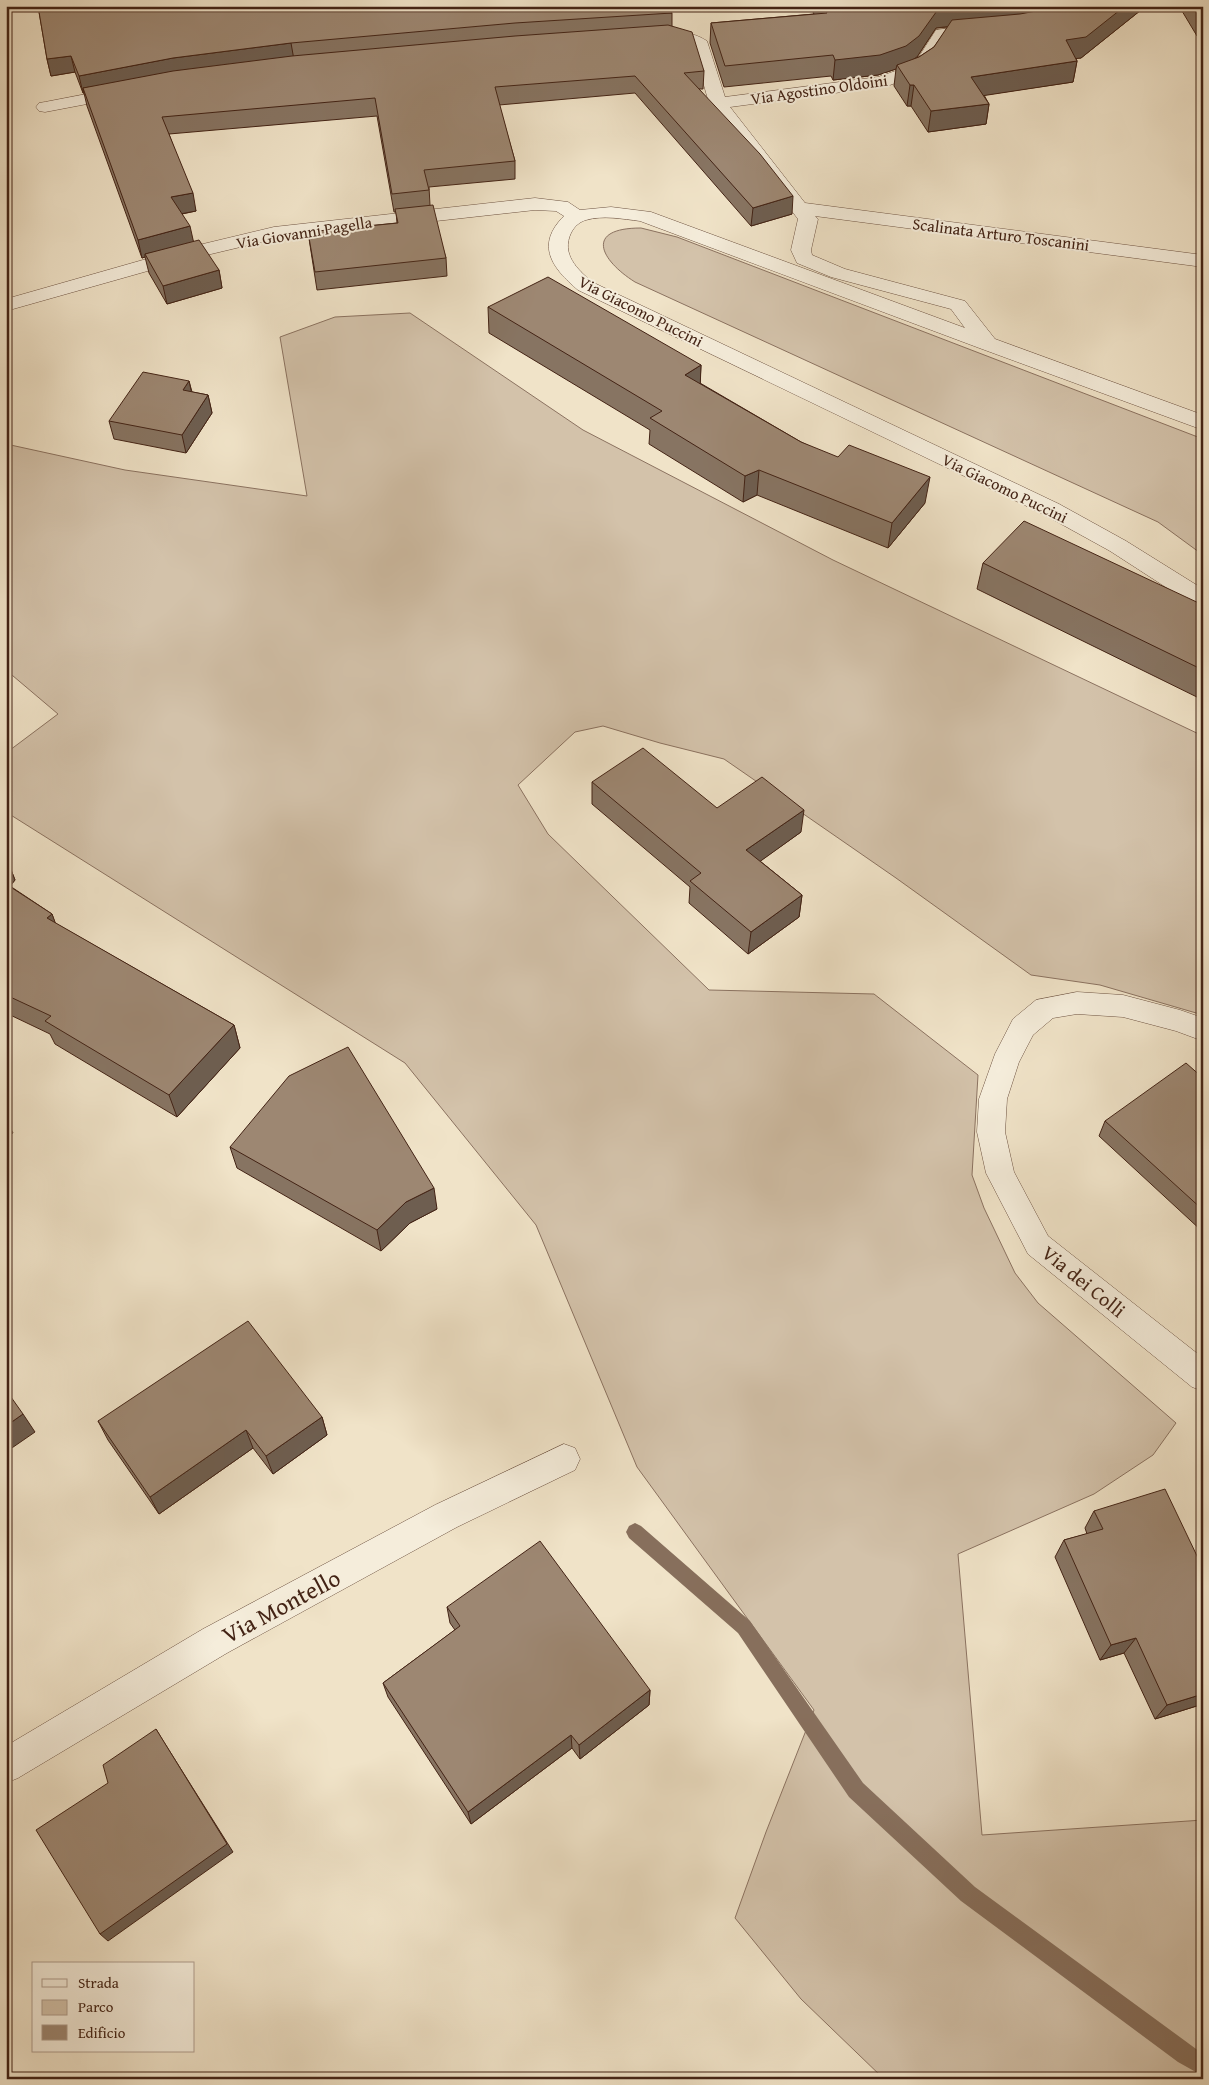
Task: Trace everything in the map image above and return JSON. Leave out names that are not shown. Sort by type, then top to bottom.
[{"type":"street","name":"Via Agostino Oldoini","points":[[718,103],[852,87],[890,79],[910,72],[924,62],[942,34],[994,27]]},
{"type":"street","points":[[640,38],[668,36],[695,41],[701,45],[718,103],[808,219],[800,254],[804,259],[838,273],[958,305],[989,345]]},
{"type":"street","points":[[45,107],[139,89]]},
{"type":"street","name":"Via Giovanni Pagella","points":[[6,305],[185,254],[274,233],[535,204],[562,206],[576,216]]},
{"type":"street","name":"Scalinata Arturo Toscanini","points":[[800,208],[1203,261]]},
{"type":"street","points":[[576,216],[597,212],[644,216],[1203,423]]},
{"type":"street","name":"Via Giacomo Puccini","points":[[576,216],[562,232],[558,242],[559,255],[566,271],[585,286],[1051,509],[1118,546],[1203,600]]},
{"type":"street","name":"Via dei Colli","points":[[1203,1030],[1180,1021],[1123,1006],[1077,1003],[1046,1008],[1023,1027],[1005,1062],[993,1099],[991,1132],[1000,1173],[1038,1245],[1203,1377]]},
{"type":"street","name":"Via Montello","points":[[6,1766],[215,1641],[446,1516],[564,1459]]},
{"type":"green space","points":[[641,228],[677,237],[1203,439],[1203,555],[1158,522],[635,282],[613,264],[606,255],[604,247],[605,239],[611,233],[623,229]]},
{"type":"green space","points":[[410,313],[583,430],[833,560],[1203,736],[1203,1015],[1100,985],[1031,975],[896,878],[724,759],[603,726],[575,732],[518,785],[548,834],[709,990],[874,994],[978,1075],[972,1175],[984,1208],[1015,1273],[1038,1303],[1176,1423],[1153,1455],[1094,1494],[958,1554],[982,1835],[1203,1820],[1203,2079],[884,2079],[801,1999],[735,1918],[766,1832],[814,1710],[637,1467],[536,1225],[405,1063],[6,812],[6,753],[58,714],[6,670],[6,444],[125,470],[307,496],[280,337],[335,317]]},
{"type":"building","points":[[38,6],[669,6],[672,13],[515,23],[291,43],[173,58],[79,76],[71,56],[47,59]]},
{"type":"building","points":[[823,6],[951,6],[939,8],[919,36],[906,46],[880,55],[835,60],[833,55],[725,66],[711,23],[827,13]]},
{"type":"building","points":[[1063,6],[1125,6],[1086,37],[1066,40],[1077,61],[971,77],[989,104],[931,111],[914,85],[910,85],[897,65],[919,57],[934,47],[952,20],[1020,14]]},
{"type":"building","points":[[1197,6],[1203,6],[1203,16]]},
{"type":"building","points":[[668,25],[692,32],[704,71],[684,73],[760,154],[793,196],[753,208],[635,76],[495,87],[515,161],[424,170],[429,190],[392,194],[375,98],[162,117],[193,193],[171,197],[190,226],[138,240],[83,88],[173,71],[292,56],[515,36]]},
{"type":"building","points":[[433,205],[446,258],[315,272],[308,232],[398,223],[395,209]]},
{"type":"building","points":[[199,240],[219,270],[163,286],[145,254]]},
{"type":"building","points":[[548,277],[701,365],[685,375],[801,442],[838,457],[849,445],[930,477],[892,523],[759,470],[745,476],[650,418],[662,411],[488,307]]},
{"type":"building","points":[[143,372],[189,381],[183,390],[208,395],[182,435],[109,421]]},
{"type":"building","points":[[1024,521],[1203,605],[1203,670],[983,563]]},
{"type":"building","points":[[643,748],[717,808],[762,777],[804,810],[746,850],[802,895],[751,932],[690,881],[701,873],[592,782]]},
{"type":"building","points":[[6,884],[52,914],[47,918],[234,1025],[169,1095],[45,1021],[51,1016],[6,995]]},
{"type":"building","points":[[348,1047],[434,1188],[406,1202],[377,1230],[230,1147],[289,1076]]},
{"type":"building","points":[[1186,1063],[1203,1078],[1203,1210],[1105,1121]]},
{"type":"building","points":[[248,1321],[322,1417],[266,1456],[246,1430],[150,1497],[98,1421]]},
{"type":"building","points":[[6,1390],[23,1414],[6,1426]]},
{"type":"building","points":[[1165,1489],[1198,1558],[1203,1556],[1203,1694],[1167,1705],[1136,1638],[1111,1645],[1064,1540],[1103,1529],[1094,1511]]},
{"type":"building","points":[[540,1541],[650,1690],[579,1745],[571,1735],[468,1812],[383,1683],[460,1626],[447,1607]]},
{"type":"building","points":[[156,1729],[227,1844],[100,1934],[36,1830],[108,1783],[103,1765]]},
{"type":"waterway","points":[[635,1532],[744,1627],[856,1790],[968,1894],[1185,2055],[1203,2066]]}]
